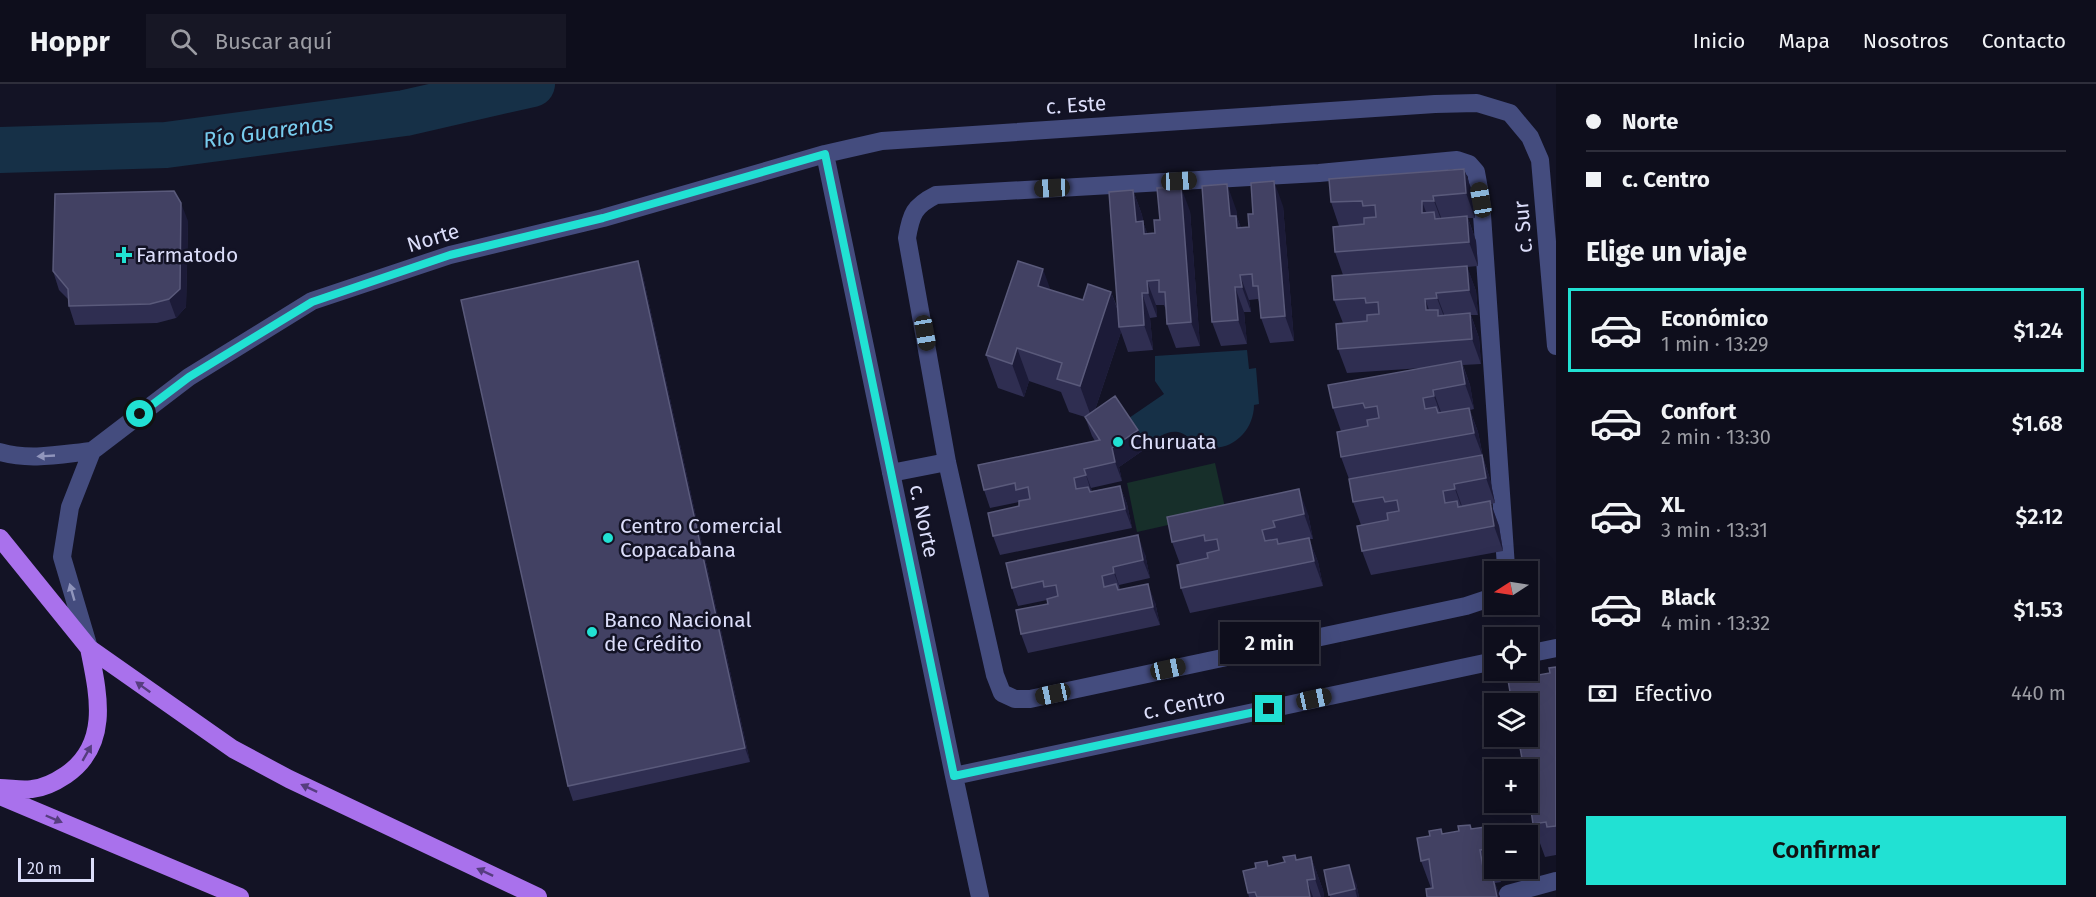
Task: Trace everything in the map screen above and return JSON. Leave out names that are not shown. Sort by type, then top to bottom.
[{"type":"main road","points":[[0,538],[89,648],[233,749],[289,779],[538,897]]},
{"type":"main road","points":[[0,788],[32,789],[57,781],[80,765],[92,748],[99,703],[89,648]]},
{"type":"main road","points":[[0,796],[240,897]]},
{"type":"street","name":"c. Este","points":[[825,154],[882,141],[1435,104],[1477,103],[1510,113]]},
{"type":"street","name":"c. Sur","points":[[1510,113],[1530,137],[1540,160],[1556,346]]},
{"type":"street","name":"Norte","points":[[92,451],[189,377],[312,302],[450,255],[603,218],[825,154]]},
{"type":"street","name":"c. Norte","points":[[825,154],[980,897]]},
{"type":"street","points":[[1484,600],[1466,606],[1030,699],[1015,699],[1002,693],[995,675],[947,462],[907,238],[910,221],[919,203],[936,195],[1319,172],[1457,160],[1469,164],[1476,172],[1481,200],[1506,561]]},
{"type":"street","points":[[0,452],[12,456],[44,457],[92,451],[70,507],[62,557],[89,648]]},
{"type":"street","points":[[891,473],[947,462]]},
{"type":"street","points":[[1538,652],[1556,648]]},
{"type":"street","name":"c. Centro","points":[[954,776],[1484,663]]},
{"type":"street","points":[[1509,897],[1508,894],[1556,881]]},
{"type":"green space","points":[[1215,463],[1226,512],[1137,532],[1127,483]]},
{"type":"water","points":[[1247,350],[1249,369],[1256,368],[1259,404],[1254,405],[1249,425],[1237,440],[1228,445],[1209,447],[1198,444],[1181,433],[1170,432],[1148,444],[1129,418],[1164,394],[1155,381],[1155,356]]},
{"type":"building","points":[[1464,169],[1466,193],[1433,196],[1434,201],[1422,201],[1422,213],[1434,212],[1435,219],[1467,216],[1469,242],[1335,252],[1333,227],[1364,224],[1364,218],[1376,217],[1375,205],[1363,206],[1362,201],[1331,202],[1329,179]]},
{"type":"building","points":[[1274,181],[1285,316],[1261,318],[1258,286],[1253,286],[1252,274],[1240,275],[1242,287],[1235,287],[1238,320],[1212,322],[1202,186],[1227,184],[1230,216],[1236,216],[1237,228],[1249,227],[1248,214],[1253,214],[1251,183]]},
{"type":"building","points":[[1181,187],[1191,322],[1167,324],[1165,292],[1159,292],[1159,280],[1147,281],[1148,293],[1142,293],[1144,325],[1119,327],[1109,192],[1133,190],[1136,222],[1143,221],[1144,234],[1155,233],[1154,220],[1160,220],[1157,188]]},
{"type":"building","name":"Farmatodo","points":[[174,191],[181,203],[180,289],[169,299],[150,304],[69,306],[68,289],[53,271],[55,194]]},
{"type":"building","name":"Centro Comercial Copacabana","points":[[638,261],[745,748],[568,786],[461,300]]},
{"type":"building","points":[[1018,261],[1043,269],[1038,286],[1083,300],[1088,284],[1111,292],[1080,386],[1057,379],[1062,363],[1017,348],[1012,364],[986,355]]},
{"type":"building","points":[[1467,266],[1469,290],[1436,293],[1437,298],[1425,299],[1426,310],[1438,310],[1438,316],[1470,313],[1472,339],[1338,349],[1336,324],[1367,321],[1367,315],[1379,314],[1378,302],[1366,303],[1365,298],[1334,300],[1332,276]]},
{"type":"building","points":[[1461,361],[1465,384],[1433,390],[1434,396],[1423,398],[1425,409],[1436,407],[1438,413],[1469,408],[1474,433],[1341,457],[1337,432],[1368,426],[1367,420],[1379,418],[1377,406],[1365,408],[1363,403],[1333,408],[1328,385]]},
{"type":"building","points":[[1115,396],[1138,430],[1112,448],[1115,462],[1084,469],[1086,475],[1074,478],[1076,489],[1088,487],[1090,492],[1120,486],[1125,509],[993,536],[988,513],[1019,506],[1019,501],[1030,499],[1028,487],[1016,490],[1015,483],[984,490],[978,465],[1100,440],[1085,417]]},
{"type":"building","points":[[1482,455],[1486,478],[1454,484],[1455,489],[1443,491],[1445,503],[1457,501],[1458,507],[1490,501],[1494,526],[1362,551],[1357,526],[1388,520],[1387,513],[1399,511],[1397,500],[1385,502],[1383,497],[1353,502],[1349,479]]},
{"type":"building","points":[[1299,489],[1304,514],[1273,521],[1275,527],[1262,530],[1265,541],[1277,539],[1278,544],[1309,538],[1314,561],[1181,588],[1177,565],[1208,558],[1207,553],[1219,550],[1217,539],[1205,541],[1204,535],[1172,542],[1167,517]]},
{"type":"building","points":[[1138,535],[1143,560],[1113,567],[1114,573],[1102,576],[1104,587],[1116,584],[1118,590],[1148,584],[1153,607],[1021,634],[1016,610],[1048,604],[1047,599],[1058,596],[1056,585],[1044,587],[1043,581],[1012,588],[1006,563]]},
{"type":"building","points":[[1556,667],[1556,826],[1547,827],[1546,822],[1533,824],[1531,813],[1538,813],[1538,759],[1522,759],[1520,747],[1538,747],[1538,693],[1510,693],[1508,681],[1538,681],[1538,675],[1550,673],[1549,668]]},
{"type":"building","points":[[1470,825],[1471,829],[1484,827],[1484,850],[1480,850],[1484,879],[1493,879],[1497,897],[1427,897],[1426,889],[1433,888],[1429,859],[1421,861],[1417,838],[1430,836],[1429,831],[1441,829],[1442,834],[1459,831],[1458,826]]},
{"type":"building","points":[[1295,855],[1296,860],[1311,857],[1315,879],[1307,880],[1310,897],[1257,897],[1255,892],[1248,893],[1243,871],[1256,868],[1255,863],[1267,861],[1268,866],[1285,862],[1283,857]]},
{"type":"building","points":[[1349,865],[1355,889],[1329,895],[1324,870]]},
{"type":"waterway","name":"Río Guarenas","points":[[0,150],[166,145],[405,113],[532,84]]},
{"type":"place","name":"Farmatodo","points":[[124,255]]},
{"type":"place","name":"Churuata","points":[[1118,442]]},
{"type":"place","name":"Centro Comercial Copacabana","points":[[608,538]]},
{"type":"place","name":"Banco Nacional de Crédito","points":[[592,632]]},
{"type":"route","points":[[140,414],[189,377],[312,302],[450,255],[603,218],[825,154],[954,776],[1269,709]]}]
